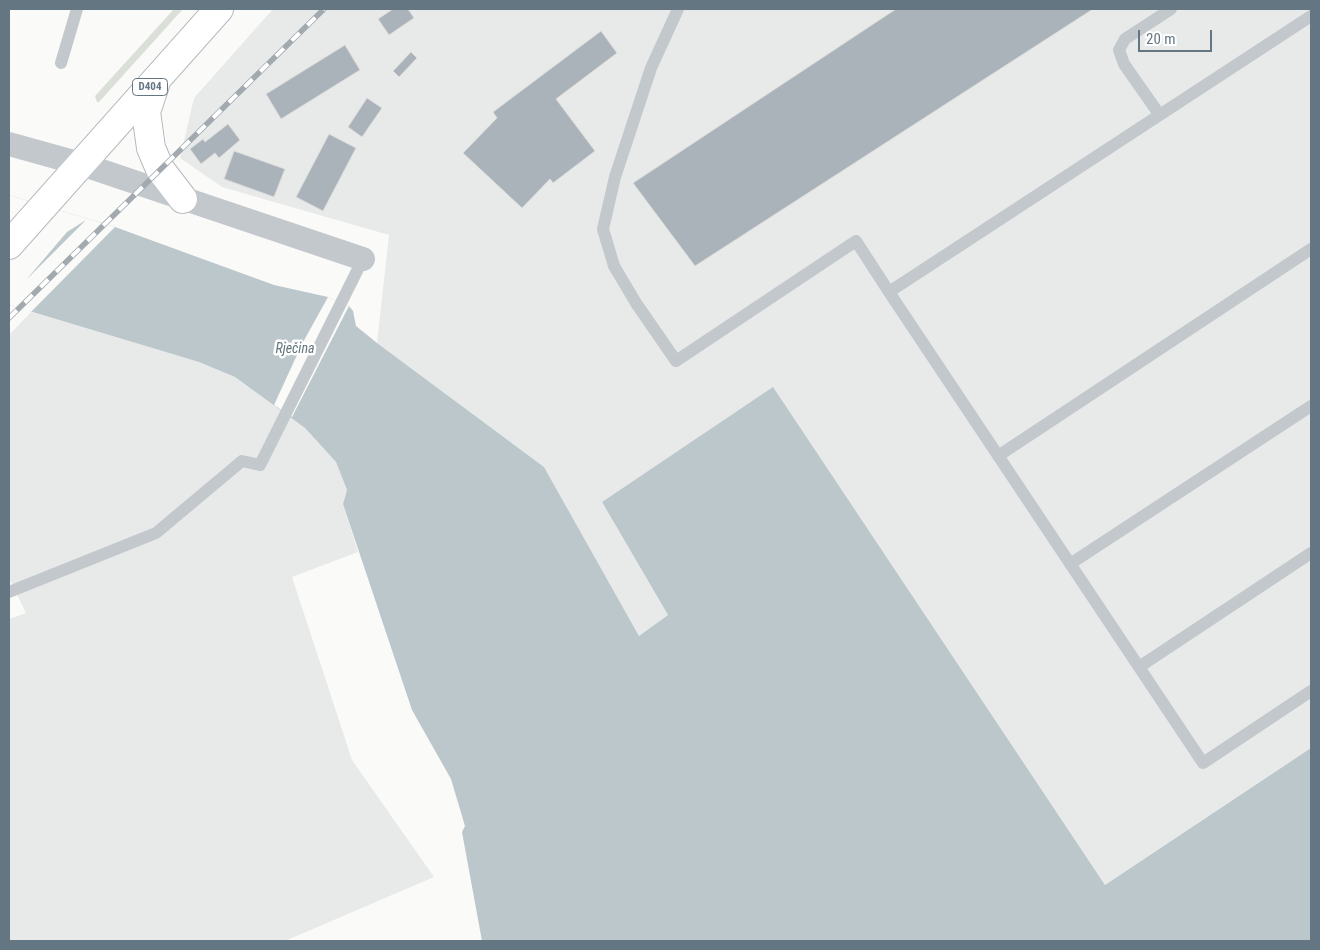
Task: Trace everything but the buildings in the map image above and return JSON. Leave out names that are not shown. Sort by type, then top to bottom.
[{"type":"main road","name":"D404","points":[[9,245],[219,9]]},
{"type":"main road","points":[[161,74],[150,94],[146,112],[147,132],[154,160],[183,199]]},
{"type":"street","points":[[9,144],[81,164],[363,259]]},
{"type":"lane","points":[[61,63],[77,9]]},
{"type":"lane","points":[[678,9],[651,68],[615,177],[603,229],[614,266],[676,362],[856,241],[1203,763],[1311,692]]},
{"type":"lane","points":[[1159,114],[1124,64],[1119,50],[1125,39],[1171,9]]},
{"type":"lane","points":[[889,292],[1311,16]]},
{"type":"lane","points":[[998,456],[1311,249]]},
{"type":"lane","points":[[9,592],[156,533],[242,461],[260,465],[363,259]]},
{"type":"lane","points":[[1070,564],[1311,406]]},
{"type":"lane","points":[[1139,667],[1311,553]]},
{"type":"shaded area","points":[[174,9],[183,9],[97,102],[95,96]]},
{"type":"shaded area","points":[[273,9],[1311,9],[1311,748],[1105,885],[773,388],[602,502],[668,615],[639,636],[544,467],[377,343],[389,235],[222,187],[180,158],[194,98]]},
{"type":"shaded area","points":[[31,312],[199,362],[235,377],[305,428],[336,462],[347,490],[343,504],[358,552],[292,577],[352,760],[434,877],[285,941],[9,941],[9,619],[26,613],[9,578],[9,335]]},
{"type":"water","name":"Rječina","points":[[9,195],[115,227],[274,285],[328,297],[349,306],[353,311],[356,326],[544,467],[639,636],[668,615],[602,502],[773,387],[1105,885],[1311,748],[1311,941],[482,941],[462,832],[465,826],[451,779],[412,710],[343,504],[347,490],[336,462],[305,428],[235,377],[199,362],[9,305]]},
{"type":"pier","points":[[9,195],[115,227],[31,312],[9,305]],"holes":[[[86,220],[26,280],[67,232]]]},
{"type":"pier","points":[[328,297],[349,306],[292,417],[274,405],[302,344]]},
{"type":"railway","points":[[9,318],[324,9]]}]
